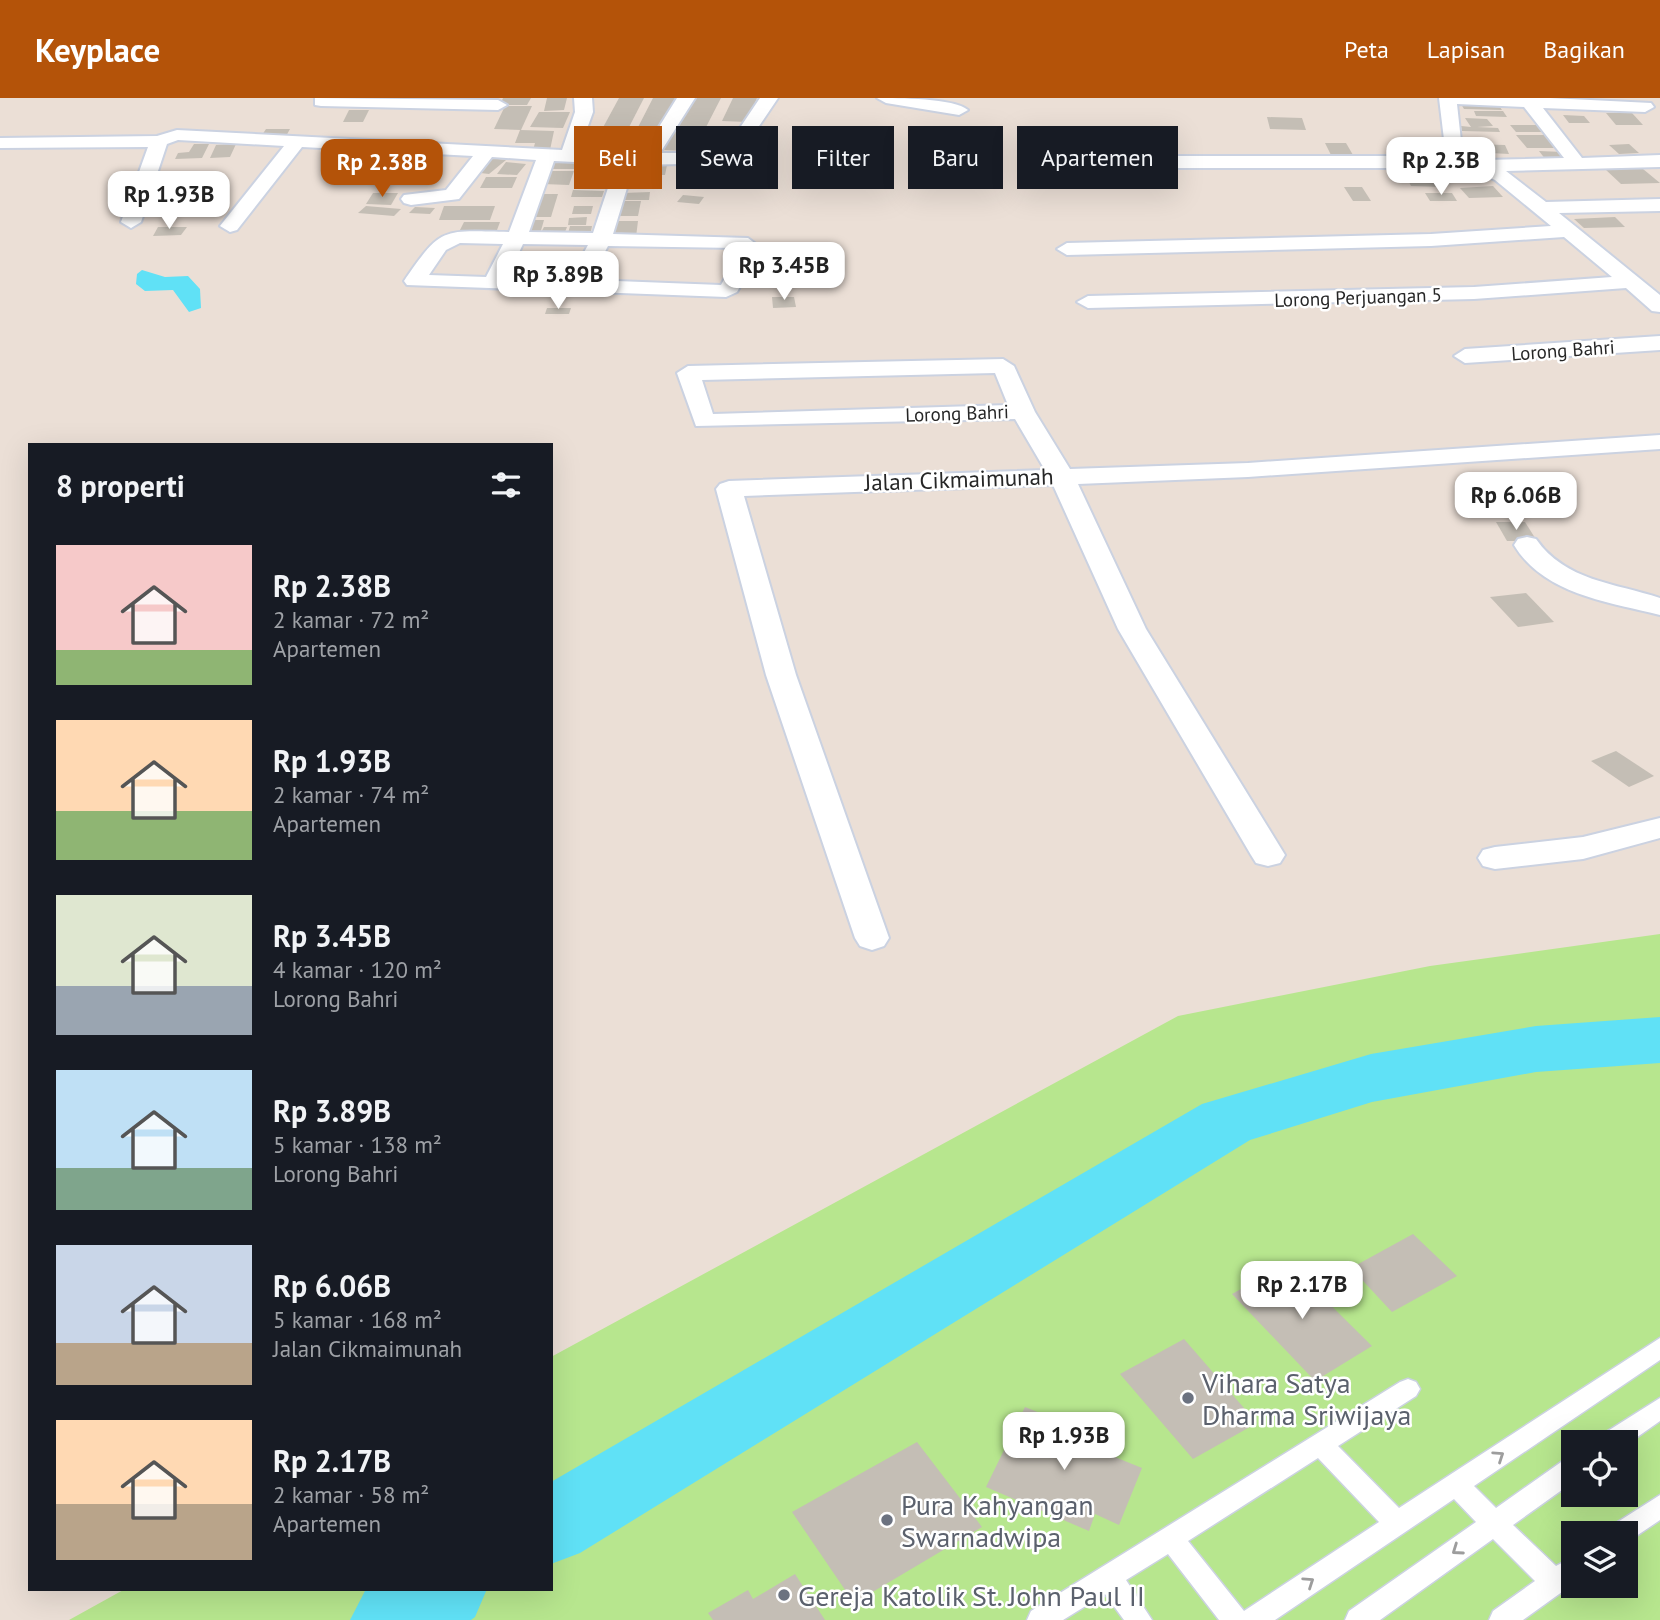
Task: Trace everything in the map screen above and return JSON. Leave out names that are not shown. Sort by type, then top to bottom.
[{"type":"street","points":[[662,136],[686,98]]},
{"type":"street","points":[[662,159],[728,159],[769,98]]},
{"type":"street","points":[[886,98],[959,110]]},
{"type":"street","points":[[1645,107],[1448,99],[1453,153],[1502,176],[1660,306]]},
{"type":"street","points":[[321,101],[499,102],[482,150],[452,195],[411,199]]},
{"type":"street","points":[[1530,103],[1577,163]]},
{"type":"street","points":[[569,155],[589,105]]},
{"type":"street","points":[[0,143],[159,141],[177,135],[574,155]]},
{"type":"street","points":[[131,222],[159,141]]},
{"type":"street","points":[[230,226],[297,141]]},
{"type":"street","points":[[493,284],[517,237],[547,154]]},
{"type":"street","points":[[1178,162],[1476,164],[1660,161]]},
{"type":"street","points":[[576,287],[601,239],[617,189]]},
{"type":"street","points":[[1541,208],[1660,205]]},
{"type":"street","points":[[1067,250],[1318,243],[1569,231]]},
{"type":"street","points":[[517,237],[741,242],[751,248],[726,291],[413,280],[447,239],[517,237]]},
{"type":"street","points":[[652,288],[676,241]]},
{"type":"street","points":[[1318,243],[1345,298]]},
{"type":"street","name":"Lorong Perjuangan 5","points":[[1088,302],[1345,298],[1474,293],[1628,282]]},
{"type":"street","name":"Lorong Bahri","points":[[1465,356],[1660,343]]},
{"type":"street","name":"Lorong Bahri","points":[[1003,366],[1023,412],[704,421],[688,373],[1003,366]]},
{"type":"street","points":[[1023,412],[1061,475],[1132,629],[1268,855]]},
{"type":"street","name":"Jalan Cikmaimunah","points":[[872,938],[781,675],[729,489],[1248,470],[1660,442]]},
{"type":"street","points":[[1527,545],[1532,559],[1552,574],[1660,607]]},
{"type":"street","points":[[1495,858],[1583,848],[1660,828]]},
{"type":"lane","points":[[1253,1620],[1660,1348]]},
{"type":"lane","points":[[1040,1620],[1408,1389]]},
{"type":"lane","points":[[1628,1430],[1660,1408]]},
{"type":"lane","points":[[1320,1444],[1397,1523]]},
{"type":"lane","points":[[1358,1620],[1561,1476]]},
{"type":"lane","points":[[1455,1484],[1496,1522],[1561,1573]]},
{"type":"lane","points":[[1638,1522],[1660,1506]]},
{"type":"lane","points":[[1171,1538],[1235,1620]]},
{"type":"lane","points":[[1108,1577],[1139,1620]]},
{"type":"lane","points":[[1502,1620],[1561,1577]]},
{"type":"green space","points":[[1660,934],[1660,1620],[69,1620],[121,1591],[553,1591],[553,1356],[1178,1016],[1430,966]]},
{"type":"water","points":[[142,270],[165,277],[188,276],[200,289],[201,308],[189,312],[173,290],[145,291],[136,284],[137,274]]},
{"type":"building","points":[[503,98],[531,98],[527,105],[500,105]]},
{"type":"building","points":[[547,98],[567,98],[564,110],[544,111]]},
{"type":"building","points":[[619,98],[644,98],[630,126],[604,126]]},
{"type":"building","points":[[653,98],[679,98],[662,132],[662,126],[639,126]]},
{"type":"building","points":[[694,98],[721,98],[707,126],[679,126]]},
{"type":"building","points":[[733,98],[757,98],[747,122],[722,121]]},
{"type":"building","points":[[1461,104],[1498,104],[1502,110],[1464,109]]},
{"type":"building","points":[[505,106],[532,106],[521,130],[494,129]]},
{"type":"building","points":[[349,110],[369,110],[363,122],[343,122]]},
{"type":"building","points":[[1474,111],[1503,111],[1507,117],[1476,116]]},
{"type":"building","points":[[539,112],[570,112],[563,128],[530,127]]},
{"type":"building","points":[[1606,113],[1632,113],[1643,125],[1616,125]]},
{"type":"building","points":[[1563,115],[1584,116],[1590,123],[1569,123]]},
{"type":"building","points":[[1267,117],[1302,118],[1306,130],[1270,129]]},
{"type":"building","points":[[1465,118],[1487,119],[1493,126],[1477,127],[1498,128],[1500,132],[1462,131],[1461,126],[1471,127]]},
{"type":"building","points":[[1510,125],[1537,125],[1543,132],[1516,132]]},
{"type":"building","points":[[266,129],[290,129],[285,138],[260,138]]},
{"type":"building","points":[[520,130],[554,131],[550,150],[533,150],[535,143],[515,143]]},
{"type":"building","points":[[670,131],[676,131],[676,150],[664,150]]},
{"type":"building","points":[[1516,135],[1545,135],[1556,148],[1527,148]]},
{"type":"building","points":[[1325,143],[1346,143],[1353,155],[1331,155]]},
{"type":"building","points":[[194,144],[209,144],[202,158],[175,159],[178,153],[189,152]]},
{"type":"building","points":[[236,144],[230,157],[210,158],[216,145]]},
{"type":"building","points":[[1467,144],[1505,145],[1509,154],[1471,152]]},
{"type":"building","points":[[1629,144],[1639,153],[1619,154],[1609,145]]},
{"type":"building","points":[[362,148],[381,149],[370,160],[350,159]]},
{"type":"building","points":[[1400,149],[1418,149],[1423,156],[1405,156]]},
{"type":"building","points":[[386,151],[407,153],[395,162],[374,160]]},
{"type":"building","points":[[1539,151],[1563,152],[1570,161],[1546,160]]},
{"type":"building","points":[[408,153],[428,154],[421,162],[401,161]]},
{"type":"building","points":[[490,158],[506,160],[489,174],[472,172]]},
{"type":"building","points":[[574,159],[574,169],[552,169],[554,160]]},
{"type":"building","points":[[506,162],[526,164],[517,175],[497,174]]},
{"type":"building","points":[[662,165],[667,165],[665,175],[662,175]]},
{"type":"building","points":[[1407,167],[1436,167],[1442,177],[1414,177]]},
{"type":"building","points":[[1605,169],[1643,169],[1660,183],[1621,184]]},
{"type":"building","points":[[547,171],[574,171],[569,185],[543,184]]},
{"type":"building","points":[[486,177],[517,177],[512,188],[480,188]]},
{"type":"building","points":[[1407,178],[1437,178],[1442,187],[1411,186]]},
{"type":"building","points":[[164,184],[189,184],[184,190],[159,190]]},
{"type":"building","points":[[1493,186],[1503,197],[1469,198],[1460,188]]},
{"type":"building","points":[[1344,187],[1362,187],[1371,201],[1353,201]]},
{"type":"building","points":[[573,190],[604,191],[602,197],[571,197]]},
{"type":"building","points":[[650,192],[649,200],[621,200],[623,193]]},
{"type":"building","points":[[373,193],[398,193],[391,205],[366,204]]},
{"type":"building","points":[[1425,193],[1452,193],[1457,201],[1430,201]]},
{"type":"building","points":[[538,194],[558,194],[551,217],[530,217]]},
{"type":"building","points":[[683,195],[704,197],[699,204],[677,202]]},
{"type":"building","points":[[184,198],[180,206],[147,207],[152,199]]},
{"type":"building","points":[[619,201],[641,201],[638,216],[616,216]]},
{"type":"building","points":[[366,206],[401,209],[394,216],[358,213]]},
{"type":"building","points":[[444,206],[495,206],[490,220],[439,220]]},
{"type":"building","points":[[574,206],[593,206],[591,214],[572,214]]},
{"type":"building","points":[[415,207],[435,208],[430,214],[409,213]]},
{"type":"building","points":[[587,217],[586,225],[568,225],[569,218]]},
{"type":"building","points":[[1615,217],[1625,227],[1584,228],[1574,219]]},
{"type":"building","points":[[531,220],[544,220],[540,234],[526,234]]},
{"type":"building","points":[[615,221],[638,221],[636,237],[611,237]]},
{"type":"building","points":[[464,222],[500,222],[497,230],[460,230]]},
{"type":"building","points":[[570,226],[592,226],[590,236],[567,237]]},
{"type":"building","points":[[158,227],[187,227],[181,235],[153,236]]},
{"type":"building","points":[[544,227],[567,227],[563,237],[539,236]]},
{"type":"building","points":[[772,297],[794,297],[796,307],[773,308]]},
{"type":"building","points":[[547,308],[571,308],[569,314],[545,314]]},
{"type":"building","points":[[1496,522],[1525,522],[1537,541],[1507,541]]},
{"type":"building","points":[[1526,593],[1554,622],[1518,627],[1490,597]]},
{"type":"building","points":[[1616,751],[1654,776],[1629,787],[1591,761]]},
{"type":"building","points":[[1413,1234],[1457,1276],[1392,1312],[1351,1268]]},
{"type":"building","points":[[1288,1263],[1372,1346],[1315,1381],[1232,1294]]},
{"type":"building","name":"Vihara Satya Dharma Sriwijaya","points":[[1184,1339],[1257,1423],[1193,1459],[1120,1374]]},
{"type":"building","points":[[1025,1407],[1115,1443],[1110,1455],[1142,1468],[1119,1525],[1095,1514],[1089,1531],[986,1487]]},
{"type":"building","name":"Pura Kahyangan Swarnadwipa","points":[[917,1442],[982,1527],[854,1603],[792,1512]]},
{"type":"building","name":"Gereja Katolik St. John Paul II","points":[[795,1574],[825,1620],[713,1620],[708,1613],[748,1590],[753,1599]]},
{"type":"waterway","points":[[553,1525],[1226,1122],[1371,1078],[1536,1049],[1660,1040]]},
{"type":"waterway","points":[[393,1620],[442,1591]]},
{"type":"place","name":"Vihara Satya Dharma Sriwijaya","points":[[1188,1398]]},
{"type":"place","name":"Pura Kahyangan Swarnadwipa","points":[[887,1520]]},
{"type":"place","name":"Gereja Katolik St. John Paul II","points":[[784,1595]]}]
